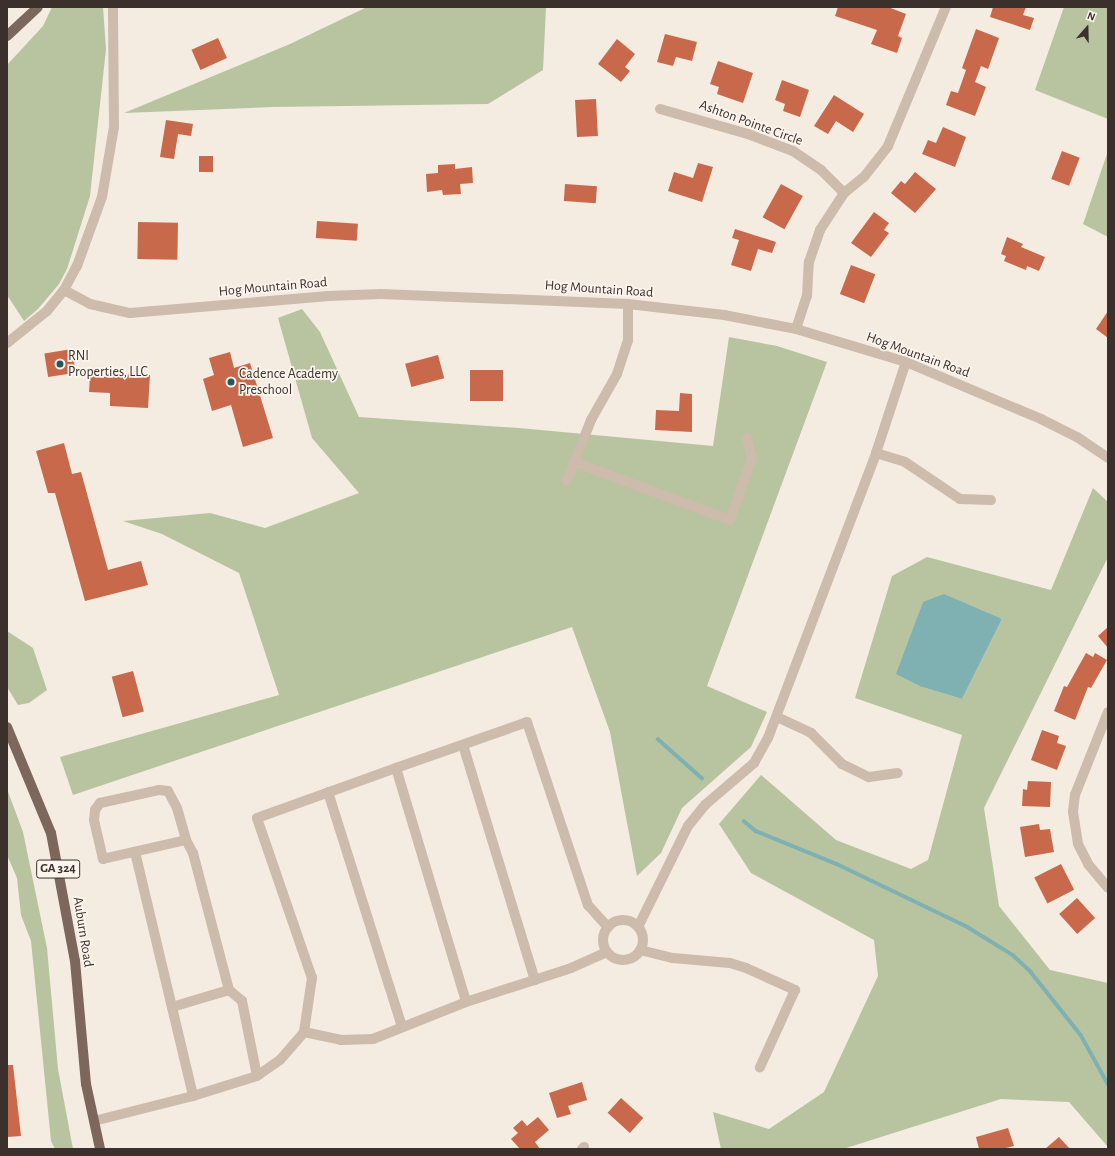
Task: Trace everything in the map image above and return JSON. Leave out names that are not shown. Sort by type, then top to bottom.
[{"type":"main road","points":[[7,36],[38,7]]},
{"type":"main road","name":"Auburn Road","points":[[7,727],[51,833],[74,961],[86,1084],[100,1149]]},
{"type":"street","points":[[7,343],[47,311],[64,290],[90,234],[108,173],[114,127],[113,7]]},
{"type":"street","points":[[796,329],[807,296],[809,262],[820,230],[844,193],[864,177],[888,146],[946,7]]},
{"type":"street","name":"Ashton Pointe Circle","points":[[660,109],[748,134],[793,151],[821,170],[844,193]]},
{"type":"street","name":"Hog Mountain Road","points":[[64,290],[90,304],[130,313],[328,296],[381,294],[628,304],[724,315],[796,329],[906,362],[1041,419],[1077,437],[1108,458]]},
{"type":"street","points":[[567,481],[591,420],[617,374],[628,341],[628,304]]},
{"type":"street","points":[[638,927],[688,826],[705,805],[754,763],[777,717],[876,453],[906,362]]},
{"type":"street","points":[[574,462],[730,520],[752,458],[747,438]]},
{"type":"street","points":[[876,453],[905,462],[960,499],[991,500]]},
{"type":"street","points":[[1108,712],[1075,795],[1073,812],[1078,844],[1088,864],[1108,888]]},
{"type":"street","points":[[777,717],[811,734],[842,764],[869,777],[898,773]]},
{"type":"street","points":[[94,1121],[193,1096],[257,1076],[280,1060],[304,1032],[312,978],[257,818],[527,722],[588,905],[608,926]]},
{"type":"street","points":[[463,745],[535,980]]},
{"type":"street","points":[[396,768],[466,1002]]},
{"type":"street","points":[[186,840],[103,859],[94,820],[100,803],[159,790],[168,791],[177,808],[186,840],[192,853],[229,990],[242,1001],[257,1076]]},
{"type":"street","points":[[328,792],[402,1027]]},
{"type":"street","points":[[134,852],[193,1096]]},
{"type":"street","points":[[622,920],[638,927],[643,940],[640,950],[634,957],[621,960],[607,952],[603,936],[608,926],[622,920]]},
{"type":"street","points":[[640,950],[689,960],[730,963],[746,968],[795,990],[760,1068]]},
{"type":"street","points":[[304,1032],[341,1040],[373,1039],[466,1002],[571,968],[607,952]]},
{"type":"street","points":[[172,1007],[229,990]]},
{"type":"green space","points":[[52,7],[103,7],[106,49],[90,196],[67,269],[59,284],[38,309],[24,321],[7,295],[7,65],[43,26]]},
{"type":"green space","points":[[367,7],[546,7],[543,70],[488,104],[273,107],[124,113],[290,44]]},
{"type":"green space","points":[[1064,7],[1108,7],[1108,119],[1035,90]]},
{"type":"green space","points":[[1108,151],[1108,237],[1083,224]]},
{"type":"green space","points":[[302,309],[320,332],[359,417],[519,428],[713,446],[729,337],[777,346],[827,362],[707,686],[767,712],[751,747],[682,808],[661,853],[637,876],[610,732],[572,627],[73,795],[60,757],[279,695],[239,573],[162,534],[123,521],[210,513],[265,528],[359,493],[312,438],[278,318]]},
{"type":"green space","points":[[1093,488],[1108,502],[1108,557],[984,808],[999,906],[1050,970],[1108,983],[1108,1147],[1069,1102],[1001,1099],[843,1149],[721,1149],[713,1112],[769,1129],[824,1092],[878,976],[874,940],[751,873],[719,824],[761,775],[836,840],[911,869],[928,860],[962,735],[855,698],[892,576],[927,557],[1051,590]],"holes":[[[923,602],[1002,619],[962,699],[922,687],[912,634]]]},
{"type":"green space","points":[[7,631],[33,648],[47,690],[29,703],[18,705],[7,687]]},
{"type":"green space","points":[[7,789],[23,832],[47,948],[58,1069],[73,1149],[55,1149],[51,1141],[31,941],[21,915],[17,878],[7,855]]},
{"type":"water","points":[[944,594],[1002,619],[962,699],[922,687],[896,674],[923,602]]},
{"type":"building","points":[[838,7],[888,7],[906,14],[898,36],[902,38],[897,53],[871,44],[877,30],[835,16]]},
{"type":"building","points":[[993,7],[1026,7],[1023,15],[1034,18],[1030,30],[990,17]]},
{"type":"building","points":[[976,29],[999,38],[988,69],[981,66],[975,82],[986,87],[975,116],[946,105],[951,91],[958,93],[966,70],[962,68]]},
{"type":"building","points":[[665,34],[697,42],[692,61],[676,57],[673,66],[657,62]]},
{"type":"building","points":[[218,38],[227,58],[200,70],[192,50]]},
{"type":"building","points":[[617,39],[635,54],[625,67],[630,71],[621,82],[598,64]]},
{"type":"building","points":[[718,61],[753,73],[743,103],[717,94],[719,87],[710,84]]},
{"type":"building","points":[[782,80],[809,90],[800,117],[783,111],[785,104],[775,100]]},
{"type":"building","points":[[834,95],[864,114],[853,132],[836,121],[828,134],[814,126]]},
{"type":"building","points":[[596,99],[598,136],[577,137],[575,100]]},
{"type":"building","points":[[166,120],[193,124],[191,136],[178,134],[174,159],[160,157]]},
{"type":"building","points":[[943,127],[966,137],[955,167],[922,154],[928,140],[936,143]]},
{"type":"building","points":[[1062,151],[1080,158],[1069,186],[1051,179]]},
{"type":"building","points":[[199,156],[213,156],[213,172],[199,172]]},
{"type":"building","points":[[698,163],[713,167],[702,202],[668,191],[674,172],[693,178]]},
{"type":"building","points":[[455,164],[455,169],[472,167],[473,183],[460,184],[461,194],[443,195],[442,190],[427,192],[426,174],[438,173],[438,165]]},
{"type":"building","points":[[915,172],[936,189],[915,213],[891,193],[901,181],[905,184]]},
{"type":"building","points":[[565,184],[597,186],[596,203],[564,201]]},
{"type":"building","points":[[781,184],[803,196],[784,229],[763,217]]},
{"type":"building","points":[[874,212],[889,223],[884,230],[889,233],[871,257],[851,243]]},
{"type":"building","points":[[317,221],[358,224],[357,241],[316,238]]},
{"type":"building","points":[[138,222],[178,223],[177,260],[137,259]]},
{"type":"building","points":[[735,229],[776,242],[772,253],[758,249],[751,271],[731,265],[739,240],[732,238]]},
{"type":"building","points":[[1007,237],[1023,244],[1021,247],[1045,257],[1039,271],[1027,266],[1026,270],[1004,261],[1006,256],[1001,254]]},
{"type":"building","points":[[851,265],[875,274],[864,303],[840,294]]},
{"type":"building","points":[[1108,311],[1108,338],[1096,329]]},
{"type":"building","name":"RNI Properties, LLC","points":[[72,349],[76,373],[48,377],[44,353]]},
{"type":"building","points":[[230,352],[234,368],[250,363],[273,438],[243,447],[231,405],[212,411],[203,379],[214,375],[209,358]]},
{"type":"building","points":[[438,355],[444,378],[411,387],[405,364]]},
{"type":"building","points":[[470,370],[503,370],[503,401],[470,401]]},
{"type":"building","points":[[110,374],[150,375],[148,408],[110,406],[110,393],[89,392],[90,376],[110,377]]},
{"type":"building","points":[[680,393],[692,394],[692,432],[655,430],[656,410],[679,411]]},
{"type":"building","points":[[64,443],[72,474],[81,472],[108,570],[141,561],[148,585],[85,601],[55,493],[48,493],[36,451]]},
{"type":"building","points":[[1108,627],[1108,648],[1098,636]]},
{"type":"building","points":[[1086,653],[1093,657],[1095,653],[1107,660],[1091,688],[1088,687],[1075,720],[1054,711],[1064,686],[1067,687]]},
{"type":"building","points":[[133,671],[144,712],[123,717],[112,677]]},
{"type":"building","points":[[1042,730],[1059,736],[1057,743],[1066,746],[1057,770],[1031,760]]},
{"type":"building","points":[[1028,781],[1051,782],[1050,807],[1022,806],[1023,789],[1027,790]]},
{"type":"building","points":[[1039,824],[1040,830],[1050,829],[1054,852],[1025,857],[1020,827]]},
{"type":"building","points":[[1061,864],[1074,890],[1047,903],[1034,878]]},
{"type":"building","points":[[1077,898],[1095,918],[1077,934],[1059,914]]},
{"type":"building","points":[[7,1065],[13,1065],[21,1136],[7,1137]]},
{"type":"building","points":[[582,1082],[587,1100],[568,1106],[571,1114],[557,1118],[549,1093]]},
{"type":"building","points":[[621,1098],[643,1118],[630,1133],[608,1113]]},
{"type":"building","points":[[538,1117],[549,1130],[535,1142],[540,1149],[520,1149],[511,1139],[518,1133],[513,1128],[522,1120],[527,1126]]},
{"type":"building","points":[[1008,1128],[1014,1146],[1002,1149],[979,1149],[976,1137]]},
{"type":"building","points":[[1059,1137],[1070,1149],[1045,1149]]},
{"type":"waterway","points":[[658,739],[702,778]]},
{"type":"waterway","points":[[744,821],[756,831],[837,864],[966,926],[1013,955],[1031,972],[1081,1035],[1108,1084]]},
{"type":"place","name":"RNI Properties, LLC","points":[[60,364]]},
{"type":"place","name":"Cadence Academy Preschool","points":[[231,382]]}]
